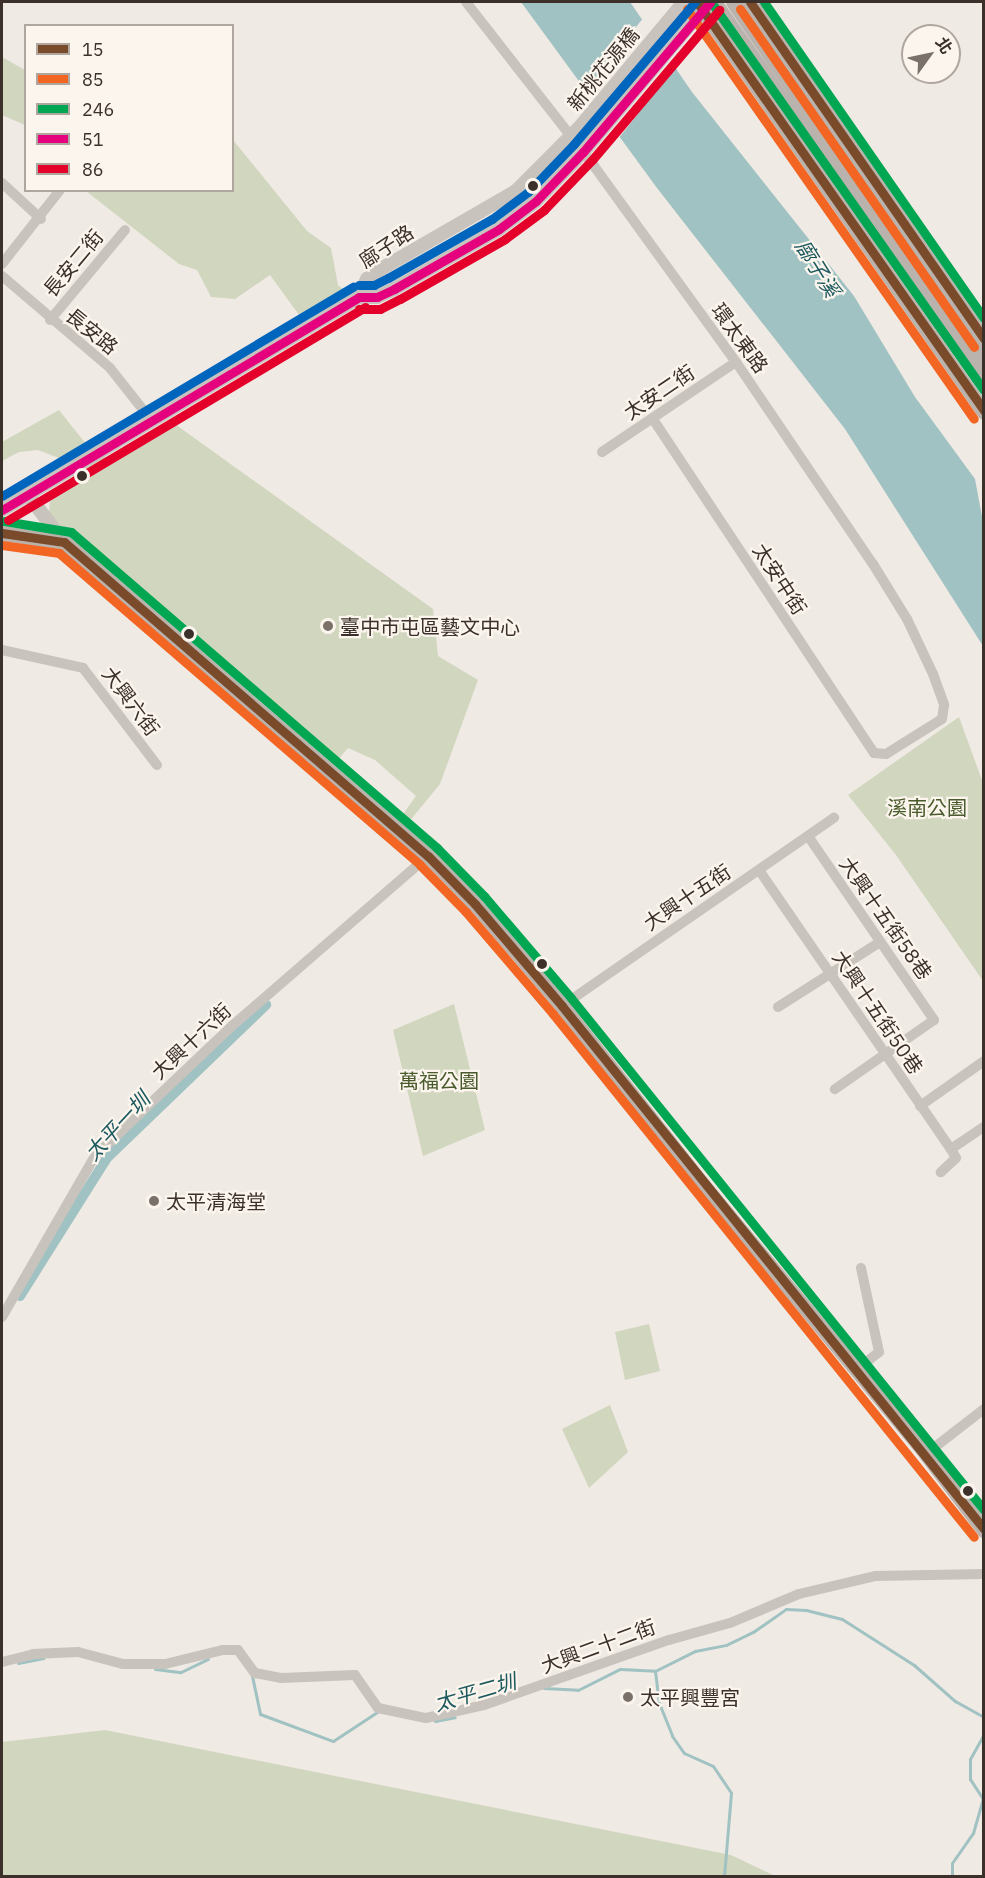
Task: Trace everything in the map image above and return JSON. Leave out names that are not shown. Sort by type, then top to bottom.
[{"type":"main road","points":[[733,2],[984,363]]},
{"type":"main road","points":[[750,2],[984,340]]},
{"type":"main road","points":[[706,3],[984,385]]},
{"type":"main road","points":[[706,3],[984,412]]},
{"type":"main road","points":[[2,532],[64,542],[428,856],[475,904],[562,1006],[703,1185],[926,1454],[984,1530]]},
{"type":"street","name":"環太東路","points":[[466,2],[587,148],[736,362],[907,620],[940,694],[942,719],[880,756]]},
{"type":"street","name":"新桃花源橋","points":[[587,148],[706,3]]},
{"type":"street","name":"新桃花源橋","points":[[574,133],[681,4]]},
{"type":"street","name":"廍子路","points":[[574,133],[516,191],[381,269],[367,279],[359,297],[377,297],[499,229],[536,201],[587,148]]},
{"type":"street","points":[[2,183],[41,219]]},
{"type":"street","points":[[2,264],[41,219],[59,192]]},
{"type":"street","name":"長安二街","points":[[50,320],[125,230]]},
{"type":"street","name":"長安路","points":[[2,276],[50,320],[110,368],[152,421]]},
{"type":"street","points":[[2,510],[359,297]]},
{"type":"street","name":"太安二街","points":[[602,452],[736,362]]},
{"type":"street","name":"太安中街","points":[[653,419],[865,742],[880,756]]},
{"type":"street","points":[[28,495],[64,542]]},
{"type":"street","name":"大興六街","points":[[2,650],[83,668],[157,765]]},
{"type":"street","name":"大興十五街","points":[[562,1006],[834,818]]},
{"type":"street","name":"大興十五街58巷","points":[[808,836],[934,1020],[885,1054]]},
{"type":"street","name":"大興十六街","points":[[2,1317],[95,1156],[233,1024],[428,856]]},
{"type":"street","name":"大興十五街50巷","points":[[759,870],[951,1149]]},
{"type":"street","points":[[778,1007],[880,942]]},
{"type":"street","points":[[835,1089],[885,1054]]},
{"type":"street","points":[[920,1106],[984,1061]]},
{"type":"street","points":[[941,1172],[956,1158],[951,1149],[984,1126]]},
{"type":"street","points":[[856,1370],[879,1352],[861,1268]]},
{"type":"street","points":[[926,1454],[984,1409]]},
{"type":"street","name":"大興二十二街","points":[[2,1662],[33,1654],[78,1652],[123,1664],[165,1664],[223,1650],[238,1650],[255,1673],[281,1678],[355,1675],[378,1708],[426,1719],[484,1705],[669,1640],[730,1623],[799,1594],[875,1576],[984,1574]]},
{"type":"green space","points":[[2,57],[24,69],[24,125],[2,115]]},
{"type":"green space","points":[[234,141],[307,231],[331,248],[338,285],[348,293],[302,319],[270,275],[235,299],[211,297],[197,270],[179,264],[87,192],[234,192]]},
{"type":"green space","points":[[59,410],[86,444],[109,460],[172,422],[433,609],[438,656],[478,680],[440,784],[408,823],[401,817],[416,796],[375,760],[348,748],[335,763],[49,517],[50,495],[90,470],[38,450],[19,452],[2,461],[2,442]]},
{"type":"green space","name":"溪南公園","points":[[959,717],[983,783],[983,981],[896,855],[848,795]]},
{"type":"green space","name":"萬福公園","points":[[454,1004],[485,1130],[423,1156],[393,1030]]},
{"type":"green space","points":[[649,1324],[660,1371],[625,1380],[615,1332]]},
{"type":"green space","points":[[610,1405],[628,1452],[589,1488],[562,1429]]},
{"type":"green space","points":[[105,1730],[731,1855],[775,1876],[2,1876],[2,1742]]},
{"type":"water","name":"廍子溪","points":[[521,2],[630,2],[692,92],[854,296],[915,397],[975,479],[983,522],[983,646],[845,429],[657,188]]},
{"type":"pier","points":[[644,17],[677,65],[618,139],[584,92]]},
{"type":"waterway","name":"太平一圳","points":[[20,1296],[107,1158],[266,1005]]},
{"type":"waterway","name":"太平二圳","points":[[544,1688],[578,1690],[620,1669],[655,1671],[695,1651],[726,1645],[753,1632],[786,1609],[806,1610],[842,1619],[914,1665],[955,1701],[984,1717]]},
{"type":"waterway","name":"太平二圳","points":[[18,1663],[44,1658]]},
{"type":"waterway","name":"太平二圳","points":[[155,1669],[181,1672],[208,1659]]},
{"type":"waterway","points":[[655,1671],[659,1703],[672,1736],[684,1753],[713,1766],[731,1793],[724,1876]]},
{"type":"waterway","name":"太平二圳","points":[[252,1676],[260,1714],[333,1741],[380,1710]]},
{"type":"waterway","name":"太平二圳","points":[[435,1721],[455,1717]]},
{"type":"waterway","name":"太平二圳","points":[[983,1799],[970,1779],[970,1759],[984,1734]]},
{"type":"waterway","points":[[952,1876],[952,1863],[973,1833],[983,1799]]},
{"type":"transit line","points":[[359,285],[374,285],[388,278],[492,219],[528,192],[574,144],[695,2]]},
{"type":"transit line","name":"15","points":[[697,2],[984,411]]},
{"type":"transit line","name":"51","points":[[359,297],[377,297],[394,289],[499,229],[536,201],[583,152],[710,2]]},
{"type":"transit line","name":"246","points":[[711,2],[984,390]]},
{"type":"transit line","name":"15","points":[[750,2],[984,339]]},
{"type":"transit line","name":"246","points":[[764,2],[984,318]]},
{"type":"transit line","name":"85","points":[[687,9],[974,419]]},
{"type":"transit line","name":"85","points":[[740,9],[974,347]]},
{"type":"transit line","name":"86","points":[[359,309],[380,309],[400,299],[505,239],[544,210],[592,160],[719,10]]},
{"type":"transit line","points":[[2,496],[353,287]]},
{"type":"transit line","name":"51","points":[[2,510],[359,297]]},
{"type":"transit line","name":"86","points":[[8,520],[365,307]]},
{"type":"transit line","name":"246","points":[[4,521],[71,532],[437,848],[484,896],[571,998],[984,1510]]},
{"type":"transit line","name":"15","points":[[2,533],[64,542],[428,856],[475,904],[562,1006],[984,1529]]},
{"type":"transit line","name":"85","points":[[2,545],[59,553],[420,865],[466,912],[553,1014],[974,1537]]},
{"type":"place","name":"臺中市屯區藝文中心","points":[[328,626]]},
{"type":"place","name":"太平清海堂","points":[[154,1201]]},
{"type":"place","name":"太平興豐宮","points":[[628,1697]]}]
